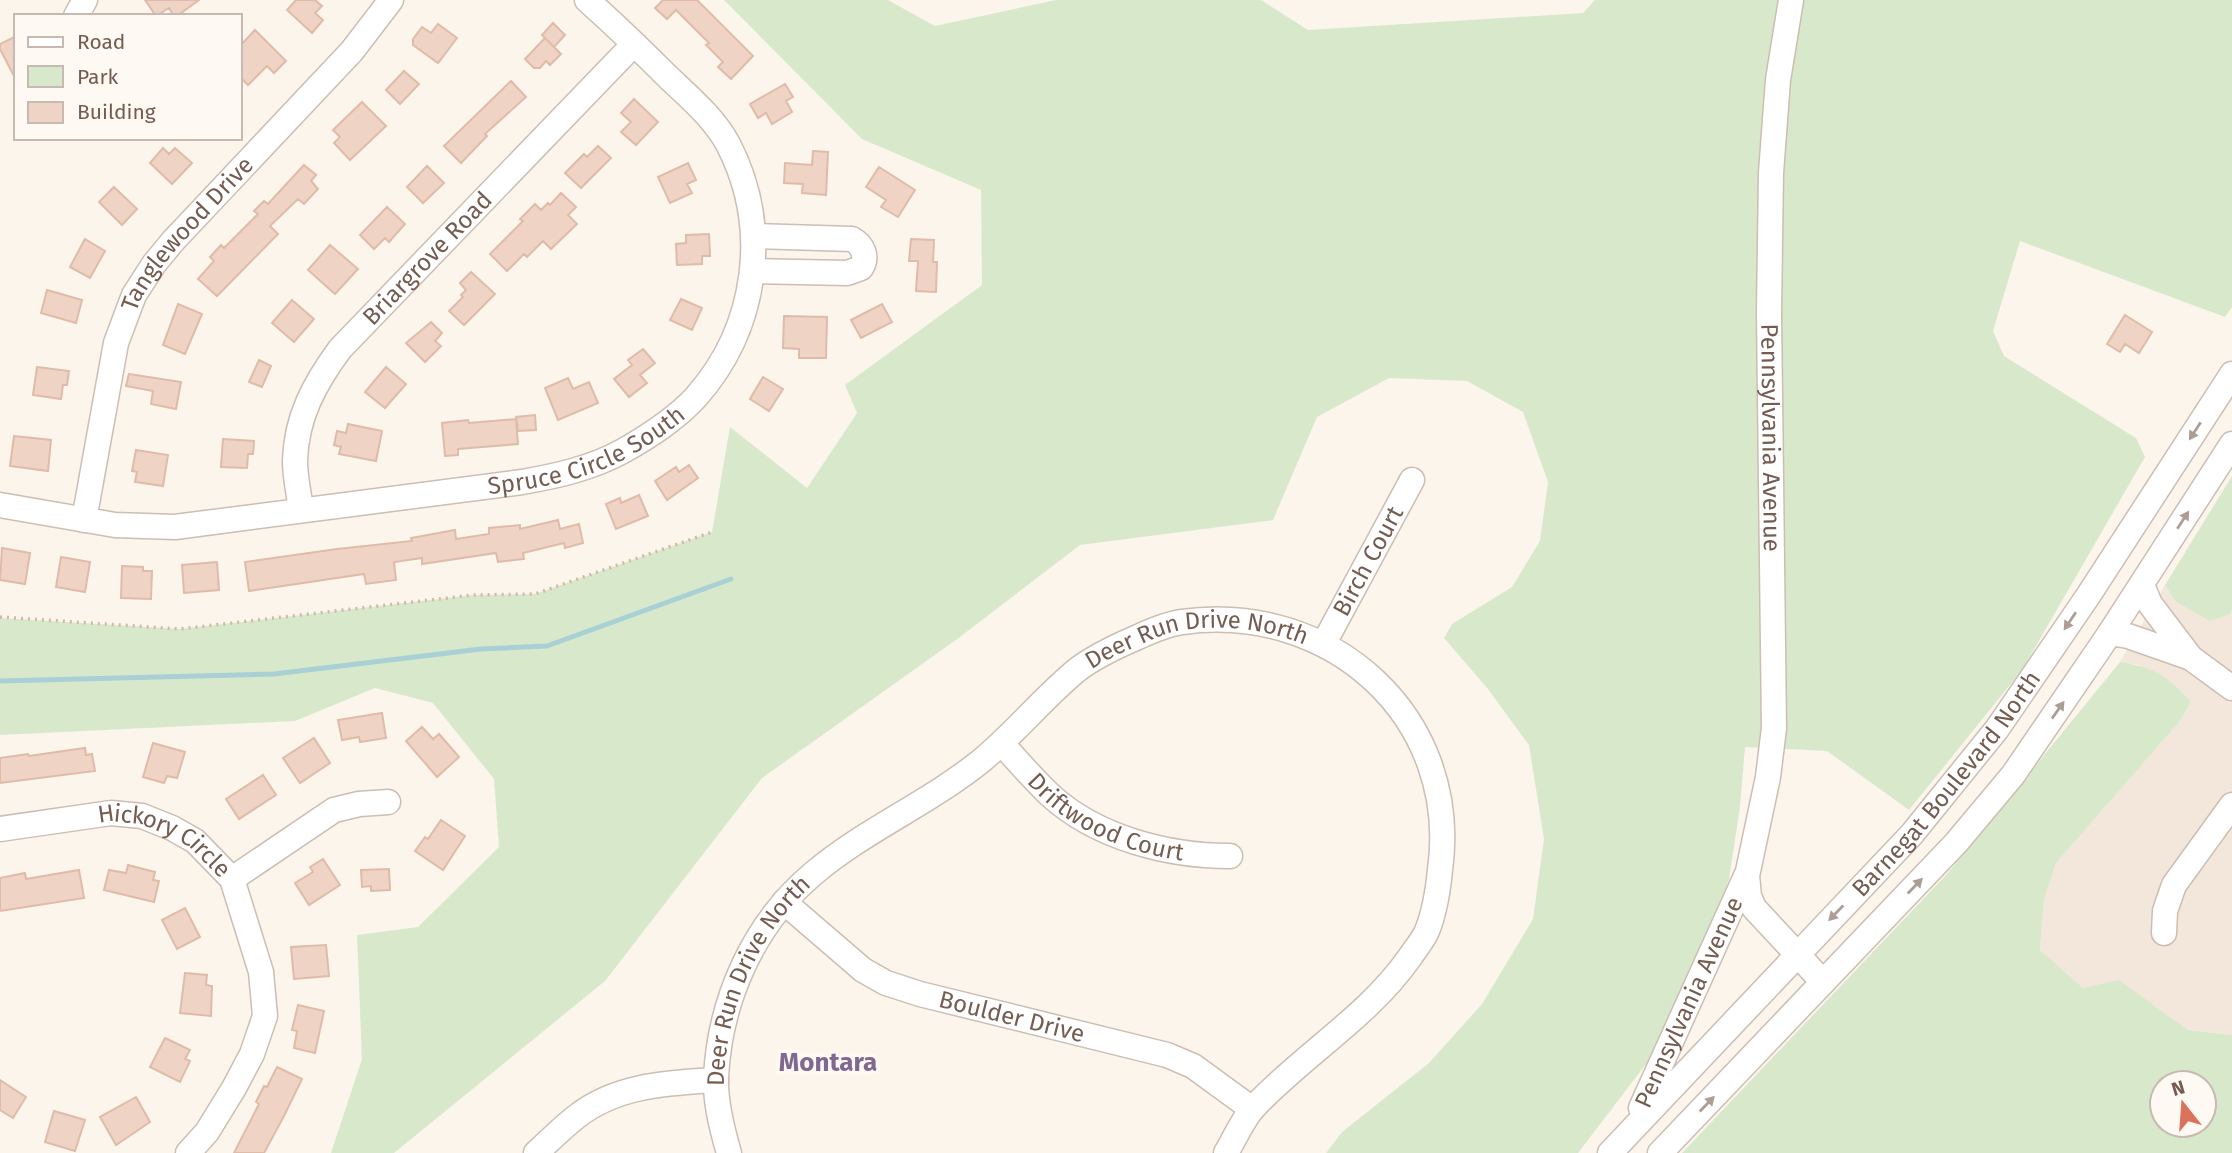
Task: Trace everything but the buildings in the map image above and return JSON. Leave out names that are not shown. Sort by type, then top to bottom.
[{"type":"street","name":"Tanglewood Drive","points":[[84,520],[116,343],[134,295],[173,241],[352,51],[391,0]]},
{"type":"street","name":"Spruce Circle South","points":[[0,505],[135,527],[175,527],[522,482],[569,472],[621,452],[681,411],[711,377],[739,327],[753,271],[754,236],[749,202],[742,177],[727,143],[706,113],[587,0]]},
{"type":"street","name":"Pennsylvania Avenue","points":[[1631,1130],[1747,876],[1768,777],[1774,728],[1769,313],[1771,173],[1779,80],[1787,12],[1791,0]]},
{"type":"street","name":"Briargrove Road","points":[[301,510],[295,462],[304,408],[340,349],[634,44]]},
{"type":"street","points":[[753,271],[848,273],[861,268],[864,258],[861,246],[852,239],[754,236]]},
{"type":"street","name":"Barnegat Boulevard North","points":[[1609,1153],[1912,834],[1997,729],[2232,374]]},
{"type":"street","name":"Barnegat Boulevard North","points":[[1660,1153],[1955,843],[2004,785],[2110,633],[2232,444]]},
{"type":"street","name":"Birch Court","points":[[1324,643],[1412,480]]},
{"type":"street","points":[[2142,585],[2155,611],[2191,658],[2232,688]]},
{"type":"street","name":"Deer Run Drive North","points":[[729,1153],[721,1123],[716,1080],[720,1044],[740,970],[755,942],[784,902],[813,873],[963,776],[1002,744],[1078,669],[1113,647],[1178,622],[1219,619],[1254,622],[1290,630],[1324,643],[1354,662],[1383,687],[1412,724],[1426,752],[1438,788],[1444,848],[1436,905],[1426,934],[1395,978],[1252,1109],[1226,1153]]},
{"type":"street","points":[[2110,633],[2129,636],[2191,658]]},
{"type":"street","name":"Driftwood Court","points":[[1002,744],[1050,796],[1084,821],[1121,837],[1176,852],[1230,856]]},
{"type":"street","points":[[232,879],[334,810],[359,804],[388,802]]},
{"type":"street","points":[[2164,933],[2165,911],[2174,886],[2232,805]]},
{"type":"street","name":"Hickory Circle","points":[[0,829],[111,813],[142,816],[195,841],[232,879],[261,972],[265,1016],[252,1054],[234,1088],[206,1132],[188,1153]]},
{"type":"street","name":"Pennsylvania Avenue","points":[[1747,876],[1749,896],[1754,908],[1823,982]]},
{"type":"street","name":"Boulder Drive","points":[[784,902],[863,970],[886,983],[919,994],[1167,1055],[1193,1066],[1252,1109]]},
{"type":"street","points":[[536,1153],[578,1115],[624,1092],[662,1083],[716,1080]]},
{"type":"path","points":[[0,618],[180,629],[473,595],[535,594],[712,532]]},
{"type":"shaded area","points":[[2165,585],[2176,602],[2230,614],[2232,610],[2232,1035],[2188,1030],[2119,981],[2083,988],[2040,950],[2044,900],[2056,863],[2180,721],[2191,702],[2139,665],[2120,662]]},
{"type":"green space","points":[[724,0],[888,0],[935,26],[1056,0],[1261,0],[1308,30],[1583,13],[1595,0],[2232,0],[2232,307],[2225,317],[2020,241],[1993,331],[2004,356],[2136,438],[2145,457],[2022,670],[1909,810],[1827,751],[1745,747],[1740,807],[1729,879],[1688,1009],[1578,1153],[1326,1153],[1342,1132],[1429,1063],[1482,1004],[1533,919],[1544,839],[1529,745],[1488,689],[1444,638],[1452,624],[1512,587],[1540,541],[1548,482],[1523,412],[1467,381],[1389,378],[1317,417],[1273,520],[1080,545],[960,637],[762,778],[605,981],[394,1153],[331,1153],[362,1059],[357,935],[418,927],[499,847],[494,779],[433,703],[375,688],[295,721],[0,735],[0,618],[180,629],[473,595],[535,594],[712,532],[730,427],[807,488],[857,413],[845,385],[982,285],[981,190],[862,139]]},
{"type":"green space","points":[[2232,476],[2232,610],[2230,614],[2210,621],[2176,602],[2165,585]]},
{"type":"green space","points":[[2120,662],[2152,670],[2183,693],[2191,702],[2180,721],[2056,863],[2044,900],[2040,950],[2083,988],[2119,980],[2188,1030],[2232,1035],[2232,1153],[1682,1153],[1947,874]]},
{"type":"waterway","points":[[0,681],[274,674],[481,649],[547,646],[731,579]]},
{"type":"district","name":"Montara","points":[[828,1062]]}]
